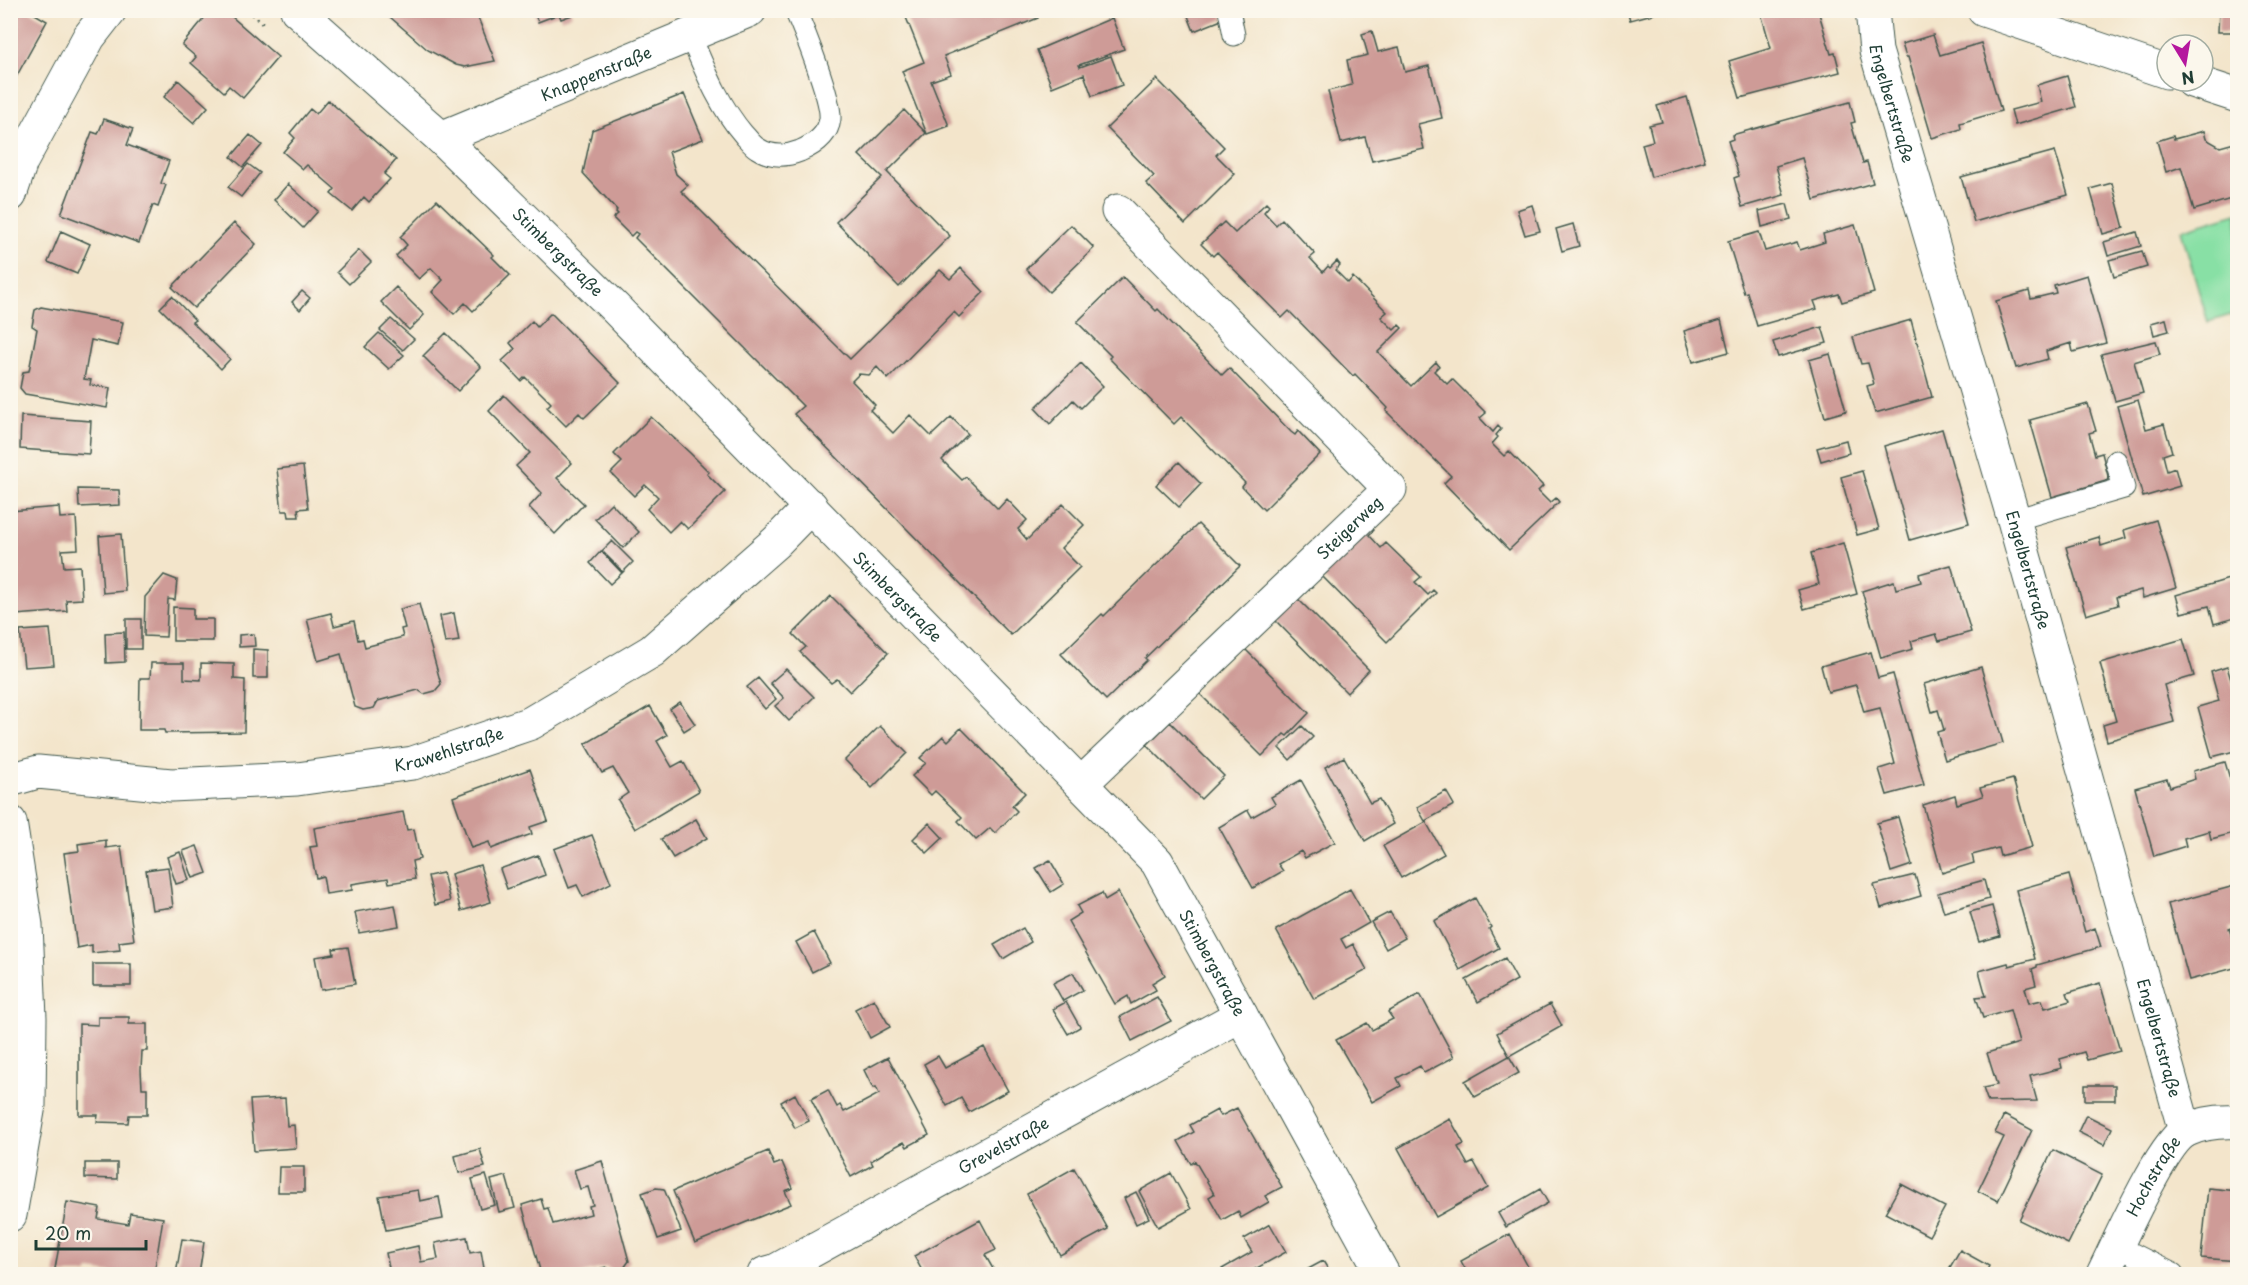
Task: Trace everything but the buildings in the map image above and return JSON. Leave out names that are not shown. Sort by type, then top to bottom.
[{"type":"street","points":[[10,195],[21,162],[89,37],[110,10]]},
{"type":"street","name":"Stimbergstraße","points":[[297,10],[441,138],[614,307],[1157,862],[1383,1275]]},
{"type":"street","name":"Knappenstraße","points":[[441,138],[750,10]]},
{"type":"street","name":"Engelbertstraße","points":[[1872,10],[1876,51],[2014,520],[2186,1131]]},
{"type":"street","points":[[1984,10],[2155,68]]},
{"type":"street","points":[[2215,88],[2238,96]]},
{"type":"street","name":"Steigerweg","points":[[1082,783],[1390,489],[1118,211]]},
{"type":"street","name":"Krawehlstraße","points":[[10,780],[38,772],[171,785],[297,778],[413,764],[531,723],[652,651],[776,542],[811,506]]},
{"type":"street","points":[[10,822],[26,925],[30,1018],[29,1105],[10,1215]]},
{"type":"street","name":"Grevelstraße","points":[[764,1275],[1241,1015]]},
{"type":"street","name":"Hochstraße","points":[[2103,1275],[2161,1159],[2186,1131],[2223,1121],[2238,1122]]},
{"type":"lane","points":[[690,35],[713,88],[734,123],[755,147],[772,155],[790,155],[806,149],[824,136],[830,118],[825,92],[795,10]]},
{"type":"lane","points":[[1229,10],[1234,35]]},
{"type":"lane","points":[[2014,520],[2124,488],[2116,461]]},
{"type":"lane","points":[[2117,1246],[2173,1275]]},
{"type":"path","points":[[248,10],[266,26]]},
{"type":"green space","points":[[2237,213],[2237,313],[2208,322],[2181,230]]}]
